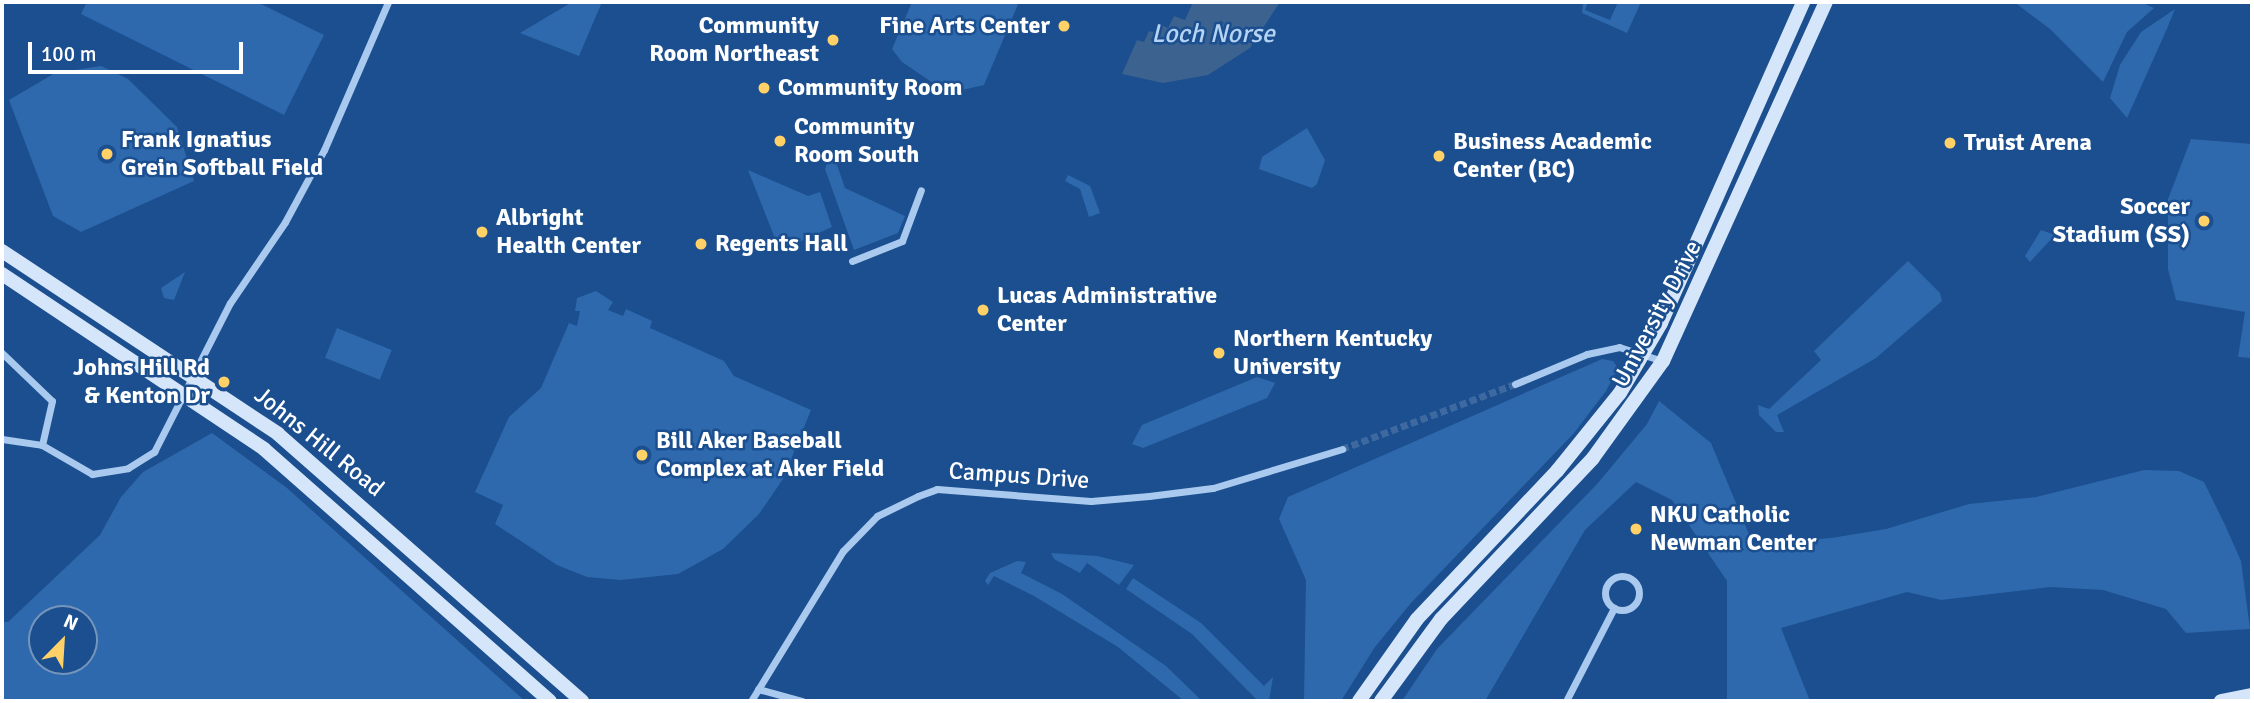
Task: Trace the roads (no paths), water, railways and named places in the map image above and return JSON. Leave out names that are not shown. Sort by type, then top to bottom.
[{"type":"street","points":[[2,439],[43,445],[92,474],[128,468],[161,443],[230,303],[285,222],[324,150],[388,2]]},
{"type":"street","name":"University Drive","points":[[1359,701],[1417,619],[1580,444],[1645,354],[1803,2]]},
{"type":"street","name":"University Drive","points":[[1381,701],[1441,619],[1593,458],[1663,361],[1826,2]]},
{"type":"street","points":[[852,261],[902,241],[921,190]]},
{"type":"street","name":"Johns Hill Road","points":[[2,251],[40,281],[194,376],[278,434],[348,491],[519,649],[583,701]]},
{"type":"street","name":"Johns Hill Road","points":[[2,274],[186,393],[330,503],[550,701]]},
{"type":"street","points":[[1516,384],[1587,354],[1619,347],[1663,361]]},
{"type":"street","points":[[2,353],[52,401],[43,445]]},
{"type":"street","name":"Campus Drive","points":[[751,701],[844,551],[877,516],[918,496],[937,489],[1091,501],[1149,496],[1213,488],[1342,449]]},
{"type":"street","points":[[1613,578],[1630,578],[1639,592],[1637,601],[1625,609],[1614,608],[1605,593],[1607,585],[1613,578]]},
{"type":"street","points":[[1566,701],[1614,608]]},
{"type":"street","points":[[758,689],[802,701]]},
{"type":"street","points":[[2221,701],[2252,695]]},
{"type":"water","name":"Loch Norse","points":[[1193,2],[1280,2],[1250,48],[1208,75],[1163,83],[1122,74],[1137,40],[1144,42],[1149,31],[1157,33],[1161,25],[1168,28],[1174,16],[1185,20]]},
{"type":"tunnel","points":[[1342,449],[1515,384]]},
{"type":"place","name":"Fine Arts Center","points":[[1064,26]]},
{"type":"place","name":"Community Room Northeast","points":[[833,40]]},
{"type":"place","name":"Community Room","points":[[764,88]]},
{"type":"place","name":"Community Room South","points":[[780,141]]},
{"type":"place","name":"Truist Arena","points":[[1950,143]]},
{"type":"place","name":"Frank Ignatius Grein Softball Field","points":[[107,154]]},
{"type":"place","name":"Business Academic Center (BC)","points":[[1439,156]]},
{"type":"place","name":"Soccer Stadium (SS)","points":[[2204,221]]},
{"type":"place","name":"Albright Health Center","points":[[482,232]]},
{"type":"place","name":"Regents Hall","points":[[701,244]]},
{"type":"place","name":"Lucas Administrative Center","points":[[983,310]]},
{"type":"place","name":"Northern Kentucky University","points":[[1219,353]]},
{"type":"place","name":"Johns Hill Rd & Kenton Dr","points":[[224,382]]},
{"type":"place","name":"Bill Aker Baseball Complex at Aker Field","points":[[642,455]]},
{"type":"place","name":"NKU Catholic Newman Center","points":[[1636,529]]}]
